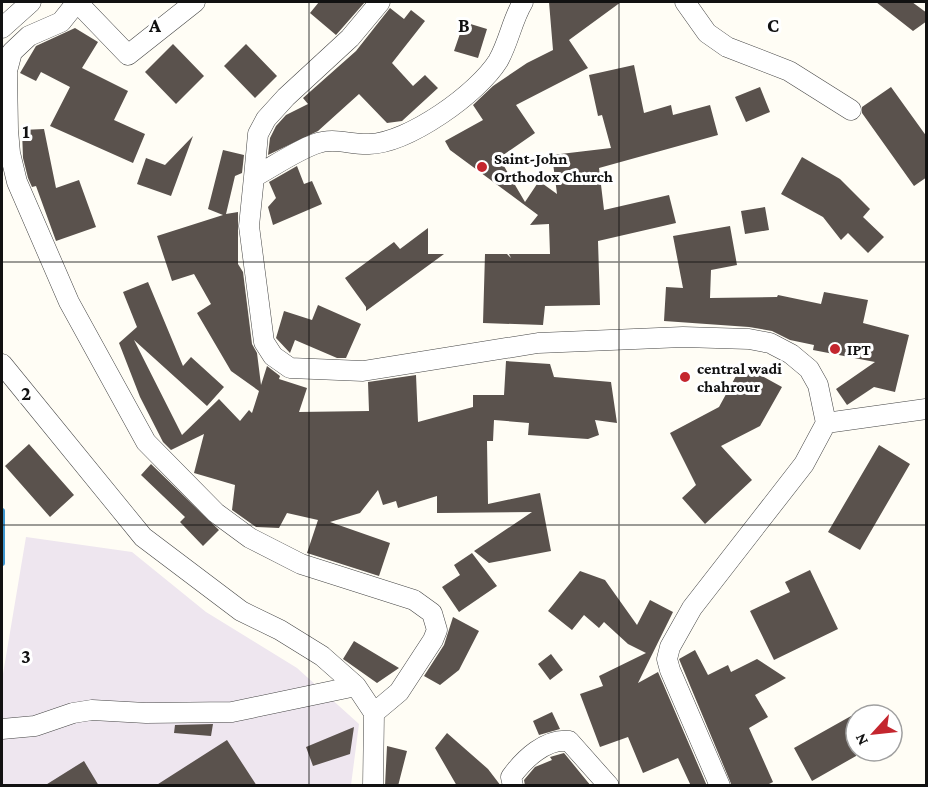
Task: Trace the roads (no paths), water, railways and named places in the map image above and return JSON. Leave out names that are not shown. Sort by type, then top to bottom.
[{"type":"street","points":[[2,28],[31,2]]},
{"type":"street","points":[[195,2],[128,55],[77,2],[62,22],[29,36],[12,52],[7,71],[10,153],[17,182],[69,302],[146,442],[216,513],[250,538],[301,564],[414,600],[432,613],[437,630],[433,640],[399,692],[374,713]]},
{"type":"street","points":[[380,2],[350,38],[286,97],[266,119],[258,134],[249,226],[261,326],[264,342],[273,356],[290,368],[371,370],[538,343],[683,337],[749,339],[770,343],[791,354],[809,369],[818,385],[826,423],[804,464],[692,608],[670,647],[667,659],[720,786]]},
{"type":"street","points":[[255,177],[315,144],[331,140],[371,144],[384,141],[439,114],[469,93],[498,61],[523,2]]},
{"type":"street","points":[[685,2],[707,33],[727,47],[789,71],[850,110]]},
{"type":"street","points":[[2,364],[143,537],[232,605],[280,630],[322,657],[356,686],[374,713],[373,786]]},
{"type":"street","points":[[826,423],[927,409]]},
{"type":"street","points":[[2,729],[35,726],[73,713],[92,710],[146,713],[232,712],[356,686]]},
{"type":"street","points":[[513,786],[511,777],[524,759],[559,740],[569,741],[609,786]]},
{"type":"waterway","points":[[2,511],[2,563]]},
{"type":"place","name":"Saint-John Orthodox Church","points":[[482,167]]},
{"type":"place","name":"IPT","points":[[835,349]]},
{"type":"place","name":"central wadi chahrour","points":[[685,377]]}]
